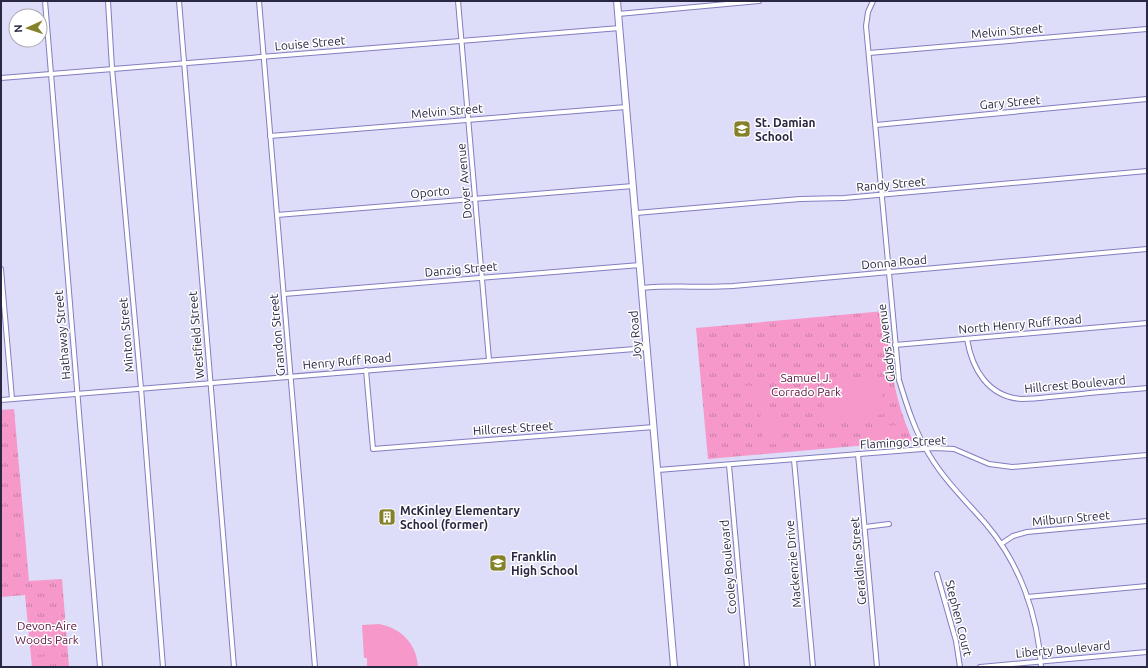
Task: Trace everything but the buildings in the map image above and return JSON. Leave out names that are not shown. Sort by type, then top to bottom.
[{"type":"street","name":"Hathaway Street","points":[[45,1],[100,667]]},
{"type":"street","name":"Minton Street","points":[[108,1],[112,68],[141,388],[163,667]]},
{"type":"street","name":"Westfield Street","points":[[179,1],[234,667]]},
{"type":"street","name":"Grandon Street","points":[[259,1],[315,667]]},
{"type":"street","name":"Dover Avenue","points":[[458,1],[489,360]]},
{"type":"street","name":"Joy Road","points":[[618,1],[674,667]]},
{"type":"street","points":[[618,14],[759,1]]},
{"type":"street","name":"Gladys Avenue","points":[[870,2],[866,26],[899,380],[920,438],[926,448],[943,475],[1001,544],[1016,571],[1028,597],[1036,627],[1041,667]]},
{"type":"street","name":"Louise Street","points":[[1,78],[620,28]]},
{"type":"street","name":"Melvin Street","points":[[869,53],[1147,29]]},
{"type":"street","name":"Gary Street","points":[[876,124],[1147,99]]},
{"type":"street","name":"Melvin Street","points":[[270,136],[626,107]]},
{"type":"street","name":"Randy Street","points":[[636,213],[800,199],[882,195],[1147,171]]},
{"type":"street","name":"Oporto","points":[[277,215],[633,186]]},
{"type":"street","name":"Donna Road","points":[[642,288],[666,286],[719,287],[1147,249]]},
{"type":"street","name":"Danzig Street","points":[[284,294],[640,264]]},
{"type":"street","points":[[1,269],[12,399]]},
{"type":"street","name":"North Henry Ruff Road","points":[[895,345],[1147,323]]},
{"type":"street","name":"Hillcrest Boulevard","points":[[967,339],[972,361],[981,377],[992,388],[1007,396],[1028,399],[1147,388]]},
{"type":"street","name":"Henry Ruff Road","points":[[1,400],[647,348]]},
{"type":"street","name":"Hillcrest Street","points":[[366,370],[373,449],[654,427]]},
{"type":"street","name":"Flamingo Street","points":[[658,470],[926,448],[954,449],[989,464],[1012,467],[1147,455]]},
{"type":"street","name":"Geraldine Street","points":[[858,454],[877,667]]},
{"type":"street","name":"Mackenzie Drive","points":[[794,460],[813,667]]},
{"type":"street","name":"Cooley Boulevard","points":[[729,465],[747,667]]},
{"type":"street","name":"Milburn Street","points":[[1001,544],[1013,536],[1027,532],[1147,521]]},
{"type":"street","points":[[865,527],[889,524]]},
{"type":"street","name":"Stephen Court","points":[[937,574],[956,641],[960,667]]},
{"type":"street","points":[[1028,597],[1147,586]]},
{"type":"street","name":"Liberty Boulevard","points":[[980,667],[1147,652]]},
{"type":"green space","name":"Samuel J. Corrado Park","points":[[885,311],[888,345],[896,393],[906,425],[913,441],[708,459],[696,328]]},
{"type":"green space","points":[[879,377],[885,414],[826,423],[821,386]]},
{"type":"green space","points":[[765,385],[766,399],[743,401],[741,386]]},
{"type":"green space","points":[[780,407],[783,443],[763,445],[760,409]]},
{"type":"green space","name":"Devon-Aire Woods Park","points":[[14,409],[29,581],[62,579],[69,667],[32,667],[25,595],[1,597],[1,410]]},
{"type":"green space","points":[[898,425],[899,439],[876,441],[875,427]]},
{"type":"green space","points":[[1,521],[8,525],[16,534],[20,546],[1,553]]},
{"type":"green space","points":[[379,624],[394,629],[406,638],[415,651],[418,667],[367,667],[367,658],[364,658],[362,625]]},
{"type":"green space","name":"Devon-Aire Woods Park","points":[[58,628],[59,641],[30,644],[29,630]]},
{"type":"green space","points":[[53,645],[54,654],[35,655],[34,646]]},
{"type":"green space","points":[[54,656],[55,664],[36,666],[35,657]]},
{"type":"place","name":"St. Damian School","points":[[742,129]]},
{"type":"place","name":"McKinley Elementary School (former)","points":[[387,517]]},
{"type":"place","name":"Franklin High School","points":[[498,563]]}]
